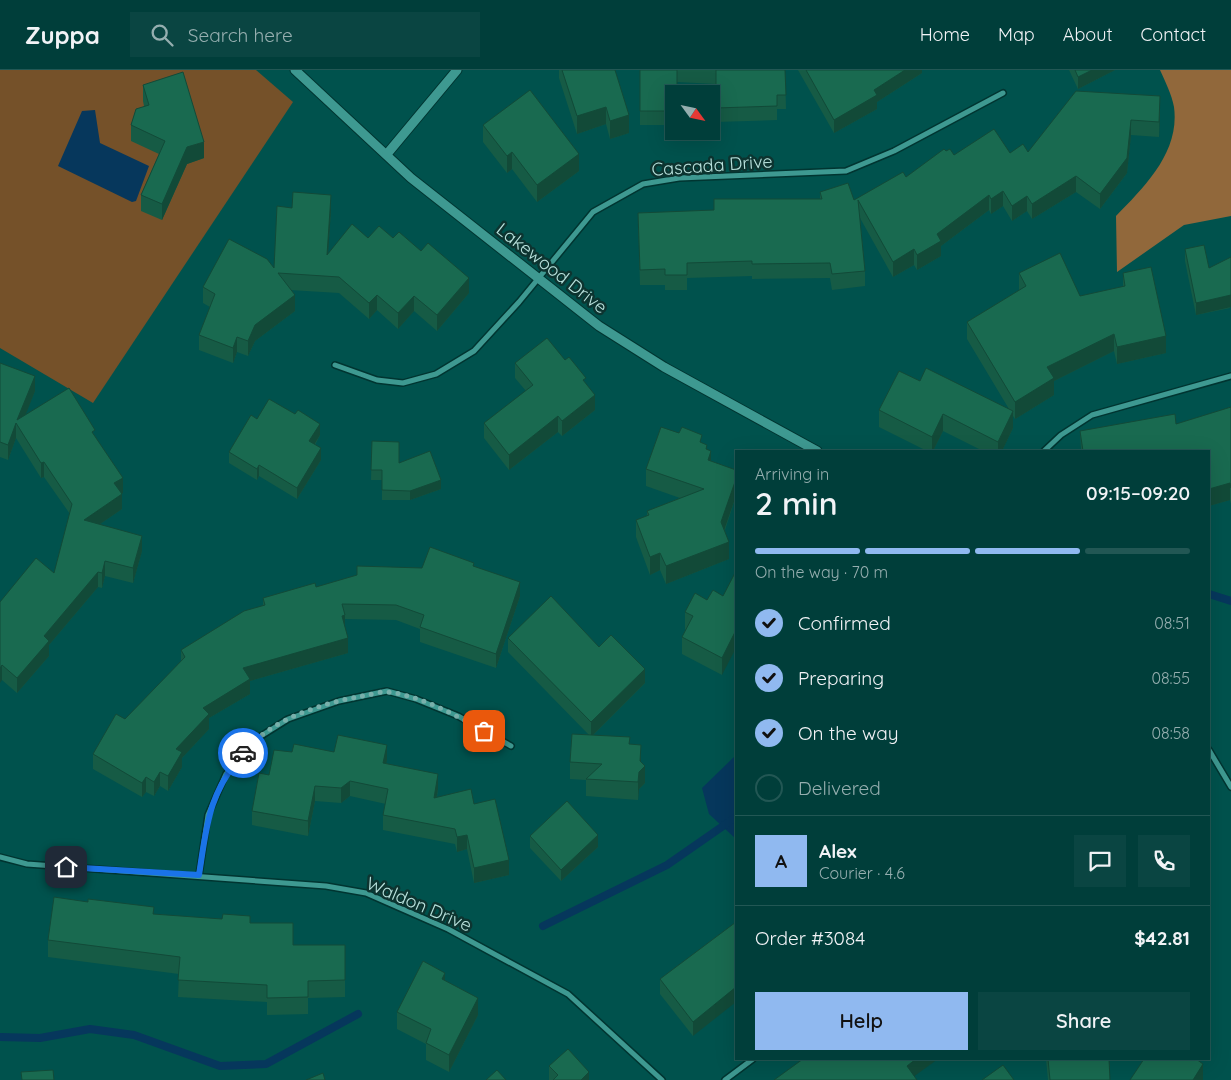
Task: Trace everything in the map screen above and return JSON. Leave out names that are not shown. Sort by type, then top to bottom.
[{"type":"street","name":"Lakewood Drive","points":[[295,70],[411,178],[600,326],[648,357],[815,450]]},
{"type":"street","points":[[387,154],[457,70]]},
{"type":"street","name":"Cascada Drive","points":[[336,365],[377,380],[403,383],[436,374],[474,351],[539,278],[593,212],[643,184],[680,178],[846,171],[894,151],[1003,93]]},
{"type":"street","points":[[1045,450],[1061,435],[1092,414],[1231,376]]},
{"type":"street","points":[[199,875],[208,815],[226,774],[253,741],[288,719],[338,701],[387,691],[416,699],[458,716],[511,746]]},
{"type":"street","points":[[1210,752],[1231,786]]},
{"type":"street","name":"Waldon Drive","points":[[0,857],[27,864],[199,875],[326,886],[366,893],[448,928],[568,994],[662,1080]]},
{"type":"street","points":[[725,1080],[752,1060]]},
{"type":"shaded area","points":[[0,70],[256,70],[293,102],[93,403],[0,348]]},
{"type":"shaded area","points":[[1160,70],[1231,70],[1231,216],[1184,225],[1117,272],[1116,216],[1149,180],[1166,153],[1172,139],[1174,107]]},
{"type":"water","points":[[95,110],[100,143],[149,166],[136,201],[132,202],[58,166],[82,111]]},
{"type":"water","points":[[735,756],[735,838],[709,814],[702,788]]},
{"type":"building","points":[[562,70],[615,70],[629,115],[610,121],[606,107],[577,116]]},
{"type":"building","points":[[640,70],[677,70],[677,85],[665,85],[665,111],[640,111]]},
{"type":"building","points":[[716,70],[785,70],[786,95],[777,95],[777,106],[720,108],[720,85],[716,85]]},
{"type":"building","points":[[806,70],[905,70],[874,90],[877,95],[834,120]]},
{"type":"building","points":[[1075,70],[1092,70],[1078,77]]},
{"type":"building","points":[[183,72],[204,142],[187,147],[162,204],[141,195],[165,141],[131,125],[136,109],[149,105],[143,85]]},
{"type":"building","points":[[530,90],[579,154],[537,185],[512,152],[507,156],[483,125]]},
{"type":"building","points":[[1076,91],[1160,96],[1159,122],[1131,120],[1127,158],[1100,194],[1076,176],[1032,204],[1027,196],[1012,206],[1003,191],[991,199],[989,195],[937,234],[941,241],[917,255],[914,249],[893,262],[858,200],[865,271],[832,274],[830,263],[752,264],[752,261],[687,263],[687,275],[665,275],[665,269],[640,270],[638,213],[714,210],[714,199],[822,199],[820,192],[848,183],[854,200],[903,172],[906,177],[944,149],[946,151],[950,149],[954,155],[994,129],[1010,153],[1023,144],[1028,152]]},
{"type":"building","points":[[293,192],[331,195],[327,255],[352,224],[368,238],[379,226],[393,238],[399,232],[421,251],[428,243],[469,278],[437,315],[414,296],[398,313],[377,295],[369,303],[339,277],[278,273],[295,295],[255,325],[248,341],[237,337],[233,348],[199,335],[215,294],[203,287],[229,239],[267,259],[274,268],[277,206],[292,208]]},
{"type":"building","points":[[1204,245],[1209,268],[1231,257],[1231,295],[1196,303],[1185,249]]},
{"type":"building","points":[[1060,253],[1080,296],[1125,286],[1123,273],[1151,267],[1166,336],[1117,347],[1114,334],[1047,367],[1054,378],[1015,402],[967,322],[1026,286],[1019,273]]},
{"type":"building","points":[[547,338],[565,360],[569,357],[586,378],[583,380],[595,395],[562,421],[558,416],[509,455],[484,423],[533,385],[515,363]]},
{"type":"building","points":[[0,363],[35,376],[17,420],[69,388],[95,430],[92,432],[123,478],[114,483],[122,494],[84,520],[142,536],[133,568],[105,561],[102,573],[98,572],[44,636],[49,641],[17,678],[2,665],[0,668],[0,602],[36,558],[54,573],[72,504],[44,462],[41,463],[16,423],[8,445],[0,442]]},
{"type":"building","points":[[926,368],[1013,411],[998,442],[943,414],[932,437],[879,410],[899,371],[920,381]]},
{"type":"building","points":[[269,399],[295,414],[298,410],[320,424],[309,441],[321,448],[297,488],[259,465],[257,469],[229,452],[251,415],[257,419]]},
{"type":"building","points":[[1231,407],[1231,488],[1230,483],[1210,489],[1210,450],[1083,450],[1080,431],[1175,414],[1176,424]]},
{"type":"building","points":[[661,427],[679,433],[682,427],[702,435],[700,442],[707,445],[706,449],[711,451],[708,460],[735,470],[735,482],[721,522],[729,542],[666,566],[660,553],[650,557],[636,520],[649,515],[647,511],[704,489],[646,469]]},
{"type":"building","points":[[372,441],[399,442],[399,463],[430,451],[441,480],[410,491],[382,490],[382,470],[371,470]]},
{"type":"building","points":[[430,547],[474,563],[473,566],[520,582],[496,654],[420,627],[424,615],[396,605],[342,604],[345,615],[342,616],[348,638],[243,668],[250,679],[203,708],[209,714],[176,749],[182,752],[168,776],[160,772],[154,782],[146,777],[142,783],[93,754],[116,714],[125,719],[185,657],[181,650],[244,611],[265,605],[263,598],[315,583],[316,587],[357,575],[357,566],[422,568]]},
{"type":"building","points":[[735,573],[735,632],[722,658],[682,637],[693,616],[685,612],[695,593],[707,600],[713,590],[723,596]]},
{"type":"building","points":[[551,596],[599,647],[611,635],[645,669],[591,722],[508,638]]},
{"type":"building","points":[[572,734],[630,737],[629,744],[641,745],[640,761],[645,766],[639,772],[638,782],[586,779],[602,764],[570,762]]},
{"type":"building","points":[[338,735],[387,745],[383,763],[438,774],[434,798],[471,789],[474,804],[495,799],[509,860],[474,868],[467,835],[457,837],[455,829],[383,815],[388,789],[350,781],[341,788],[315,786],[308,821],[252,811],[259,773],[269,775],[274,750],[292,752],[294,744],[334,752]]},
{"type":"building","points":[[567,801],[598,835],[561,870],[530,836]]},
{"type":"building","points":[[54,897],[88,902],[88,899],[154,907],[153,914],[222,919],[223,914],[250,916],[250,923],[293,923],[293,945],[345,945],[345,980],[308,981],[308,997],[267,998],[267,985],[178,980],[180,957],[48,940]]},
{"type":"building","points":[[735,923],[735,988],[693,1022],[660,979]]},
{"type":"building","points":[[423,961],[445,973],[442,979],[478,998],[449,1055],[426,1043],[431,1029],[397,1012]]},
{"type":"building","points":[[568,1049],[589,1072],[581,1080],[553,1080],[558,1075],[549,1066]]},
{"type":"building","points":[[802,1060],[915,1060],[907,1066],[917,1080],[774,1080]]},
{"type":"building","points":[[1048,1060],[1109,1060],[1110,1080],[1050,1080]]},
{"type":"building","points":[[1143,1060],[1197,1060],[1203,1064],[1193,1080],[1130,1080]]},
{"type":"building","points":[[1003,1065],[1014,1080],[982,1080]]},
{"type":"building","points":[[53,1070],[54,1080],[22,1080],[21,1072]]},
{"type":"building","points":[[497,1070],[506,1080],[486,1080]]},
{"type":"building","points":[[323,1073],[325,1080],[306,1080]]},
{"type":"waterway","points":[[1210,594],[1231,601]]},
{"type":"waterway","points":[[543,926],[667,865],[735,818]]},
{"type":"waterway","points":[[0,1037],[40,1038],[90,1029],[134,1035],[220,1066],[266,1064],[358,1014]]},
{"type":"way so far","points":[[243,753],[253,741],[288,719],[338,701],[387,691],[416,699],[458,716],[484,731]]},
{"type":"route","points":[[66,867],[199,875],[208,815],[226,774],[243,753]]}]
